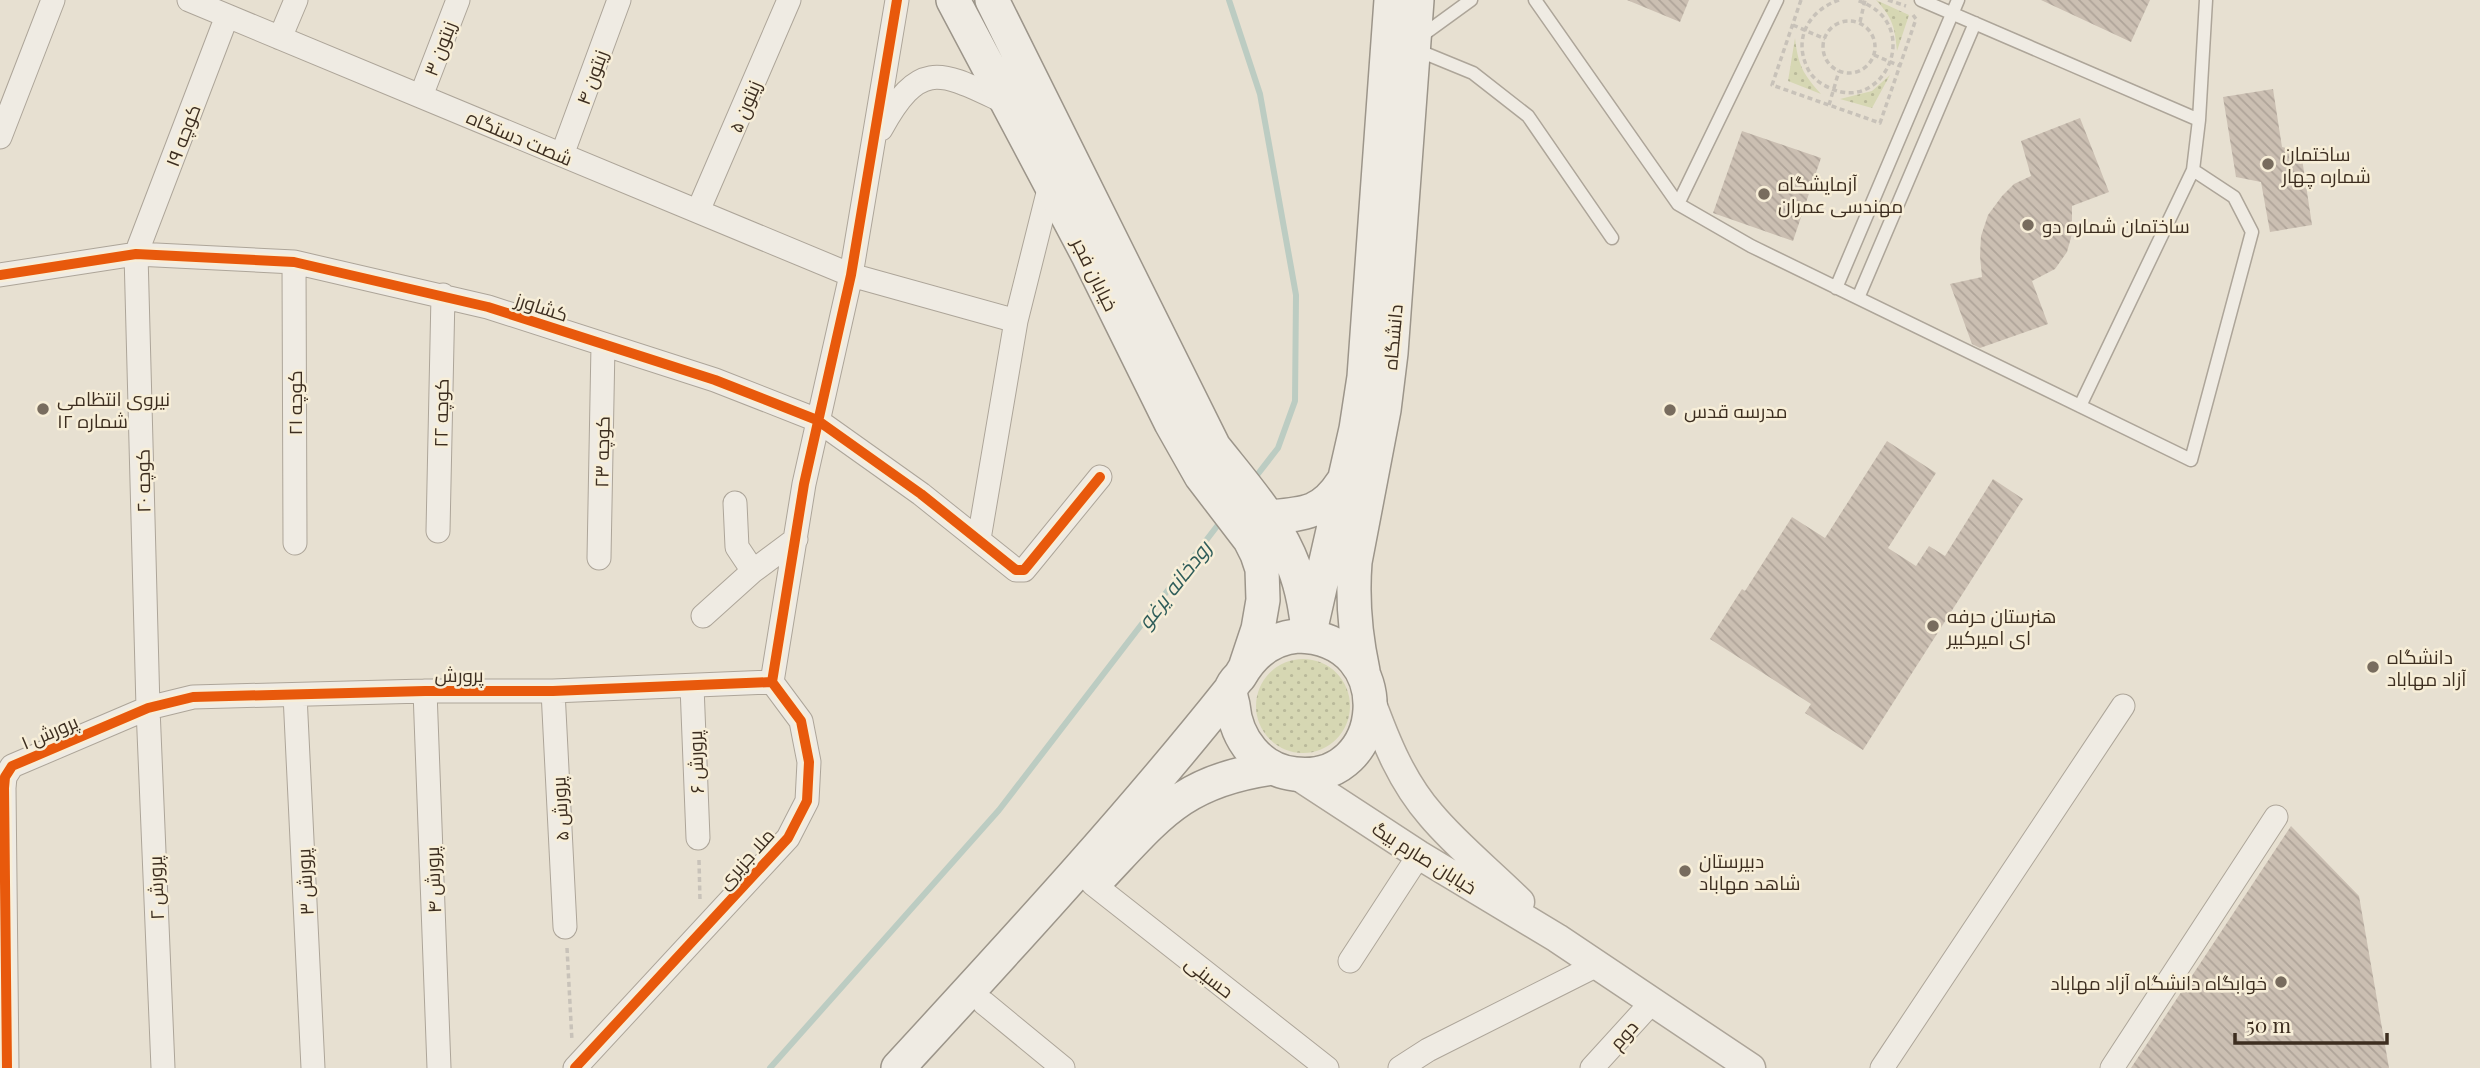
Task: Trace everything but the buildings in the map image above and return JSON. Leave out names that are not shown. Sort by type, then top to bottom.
[{"type":"main road","name":"خیابان فجر","points":[[953,0],[1165,411],[1261,523]]},
{"type":"main road","name":"خیابان فجر","points":[[992,0],[1207,461]]},
{"type":"main road","name":"دانشگاه","points":[[1309,636],[1356,429],[1364,376],[1391,0]]},
{"type":"main road","name":"دانشگاه","points":[[1367,686],[1356,638],[1353,587],[1355,562],[1384,410],[1391,353],[1417,0]]},
{"type":"main road","points":[[1261,523],[1308,513],[1322,507],[1334,496],[1342,483]]},
{"type":"main road","points":[[1261,523],[1294,566],[1304,602],[1309,636]]},
{"type":"main road","points":[[1261,523],[1263,600],[1258,629],[1239,677],[1233,712],[1240,735],[1253,754],[1283,771]]},
{"type":"main road","points":[[898,1068],[1031,923],[1183,749],[1258,651],[1291,636],[1309,636],[1331,641],[1349,654],[1367,686],[1370,721],[1362,740],[1350,756],[1334,767],[1315,774],[1283,771],[1238,773],[1206,784],[1183,797],[1160,815],[1093,884],[928,1068]]},
{"type":"street","points":[[0,137],[53,0]]},
{"type":"street","name":"شصت دستگاه","points":[[189,0],[851,275],[1016,321]]},
{"type":"street","points":[[280,38],[296,0]]},
{"type":"street","name":"زیتون ۳","points":[[421,96],[458,0]]},
{"type":"street","name":"زیتون ۴","points":[[562,155],[619,0]]},
{"type":"street","name":"زیتون ۵","points":[[698,211],[789,0]]},
{"type":"street","points":[[772,682],[817,420],[851,275],[897,0]]},
{"type":"street","name":"کوچه ۱۹","points":[[136,254],[227,16]]},
{"type":"street","points":[[873,144],[902,94],[913,84],[928,77],[942,76],[1007,103]]},
{"type":"street","points":[[979,539],[1016,321],[1050,185]]},
{"type":"street","name":"کشاورز","points":[[0,275],[136,254],[294,262],[488,307],[715,380],[817,420],[922,494],[1016,570],[1024,570],[1100,477]]},
{"type":"street","name":"کوچه ۲۰","points":[[136,254],[148,708]]},
{"type":"street","name":"کوچه ۲۱","points":[[294,262],[295,543]]},
{"type":"street","name":"کوچه ۲۲","points":[[438,531],[443,295]]},
{"type":"street","name":"کوچه ۲۳","points":[[599,558],[603,345]]},
{"type":"street","points":[[734,503],[737,547],[753,571]]},
{"type":"street","points":[[703,616],[753,571],[796,539]]},
{"type":"street","name":"پرورش","points":[[148,708],[192,697],[425,691],[553,691],[772,682]]},
{"type":"street","name":"ملا جزیری","points":[[575,1068],[788,838],[807,801],[809,762],[801,721],[772,682]]},
{"type":"street","name":"پرورش ۶","points":[[692,685],[698,838]]},
{"type":"street","name":"خیابان صارم بیگ","points":[[1367,686],[1385,739],[1404,778],[1431,816],[1557,938]]},
{"type":"street","name":"پرورش ۴","points":[[425,691],[439,1068]]},
{"type":"street","name":"پرورش ۵","points":[[553,691],[565,927]]},
{"type":"street","name":"پرورش ۳","points":[[295,695],[313,1068]]},
{"type":"street","points":[[1882,1068],[2123,706]]},
{"type":"street","name":"پرورش ۱","points":[[7,1068],[5,776],[12,766],[148,708]]},
{"type":"street","name":"پرورش ۲","points":[[148,708],[163,1068]]},
{"type":"street","name":"خیابان صارم بیگ","points":[[1283,771],[1557,938],[1751,1068]]},
{"type":"street","points":[[2112,1068],[2276,817]]},
{"type":"street","points":[[1350,961],[1419,855]]},
{"type":"street","name":"حسینی","points":[[1093,884],[1326,1068]]},
{"type":"street","points":[[1401,1068],[1428,1050],[1597,965]]},
{"type":"street","name":"دوم","points":[[1592,1068],[1653,1001]]},
{"type":"street","points":[[984,1003],[1063,1068]]},
{"type":"lane","points":[[1471,0],[1414,45],[1473,73],[1528,116],[1612,238]]},
{"type":"lane","points":[[1535,0],[1678,204],[1751,246],[2191,460],[2252,232],[2234,197],[2193,170]]},
{"type":"lane","points":[[1678,204],[1777,0]]},
{"type":"lane","points":[[1921,0],[2199,120]]},
{"type":"lane","points":[[1836,288],[1958,0]]},
{"type":"lane","points":[[2080,407],[2193,170],[2199,120],[2206,0]]},
{"type":"lane","points":[[1858,298],[1975,23]]},
{"type":"path","points":[[1801,0],[1772,85],[1880,123],[1916,19],[1907,6],[1888,0]]},
{"type":"path","points":[[1839,0],[1826,4],[1814,13],[1804,31],[1802,55],[1808,70],[1819,82],[1833,90],[1849,93],[1878,81],[1894,53],[1894,38],[1889,24],[1864,1],[1856,0]]},
{"type":"path","points":[[1859,23],[1864,1]]},
{"type":"path","points":[[1851,21],[1859,23],[1872,34],[1875,42],[1874,55],[1860,71],[1839,71],[1829,63],[1825,55],[1825,39],[1835,25],[1851,21]]},
{"type":"path","points":[[1793,25],[1825,39]]},
{"type":"path","points":[[1874,55],[1900,66]]},
{"type":"path","points":[[1829,105],[1839,71]]},
{"type":"path","points":[[698,838],[702,931]]},
{"type":"path","points":[[565,927],[572,1042]]},
{"type":"green space","points":[[1876,0],[1909,15],[1897,51],[1892,24]]},
{"type":"green space","points":[[1795,38],[1802,69],[1821,94],[1788,81]]},
{"type":"green space","points":[[1890,75],[1872,108],[1840,99],[1872,91]]},
{"type":"green space","points":[[1303,659],[1321,663],[1336,673],[1346,688],[1350,706],[1346,724],[1336,739],[1321,749],[1303,753],[1285,749],[1270,739],[1260,724],[1256,706],[1260,688],[1270,673],[1285,663]]},
{"type":"waterway","name":"رودخانه یرغو","points":[[1229,0],[1260,94],[1296,295],[1295,401],[1278,448],[1254,479]]},
{"type":"waterway","name":"رودخانه یرغو","points":[[770,1068],[999,810],[1221,521]]},
{"type":"cycle path","points":[[575,1068],[788,838],[807,801],[809,762],[801,721],[772,682],[804,484],[851,275],[897,0]]},
{"type":"cycle path","points":[[0,275],[136,254],[294,262],[488,307],[715,380],[817,420],[921,494],[1016,570],[1024,570],[1100,477]]},
{"type":"cycle path","points":[[7,1068],[4,788],[5,777],[12,766],[148,708],[193,697],[425,691],[553,691],[772,682]]},
{"type":"place","name":"ساختمان شماره چهار","points":[[2268,164]]},
{"type":"place","name":"آزمایشگاه مهندسی عمران","points":[[1764,194]]},
{"type":"place","name":"ساختمان شماره دو","points":[[2028,225]]},
{"type":"place","name":"نیروی انتظامی شماره ۱۲","points":[[43,409]]},
{"type":"place","name":"مدرسه قدس","points":[[1670,410]]},
{"type":"place","name":"هنرستان حرفه ای امیرکبیر","points":[[1933,626]]},
{"type":"place","name":"دانشگاه آزاد مهاباد","points":[[2373,667]]},
{"type":"place","name":"دبیرستان شاهد مهاباد","points":[[1685,871]]},
{"type":"place","name":"خوابگاه دانشگاه آزاد مهاباد","points":[[2281,982]]}]
